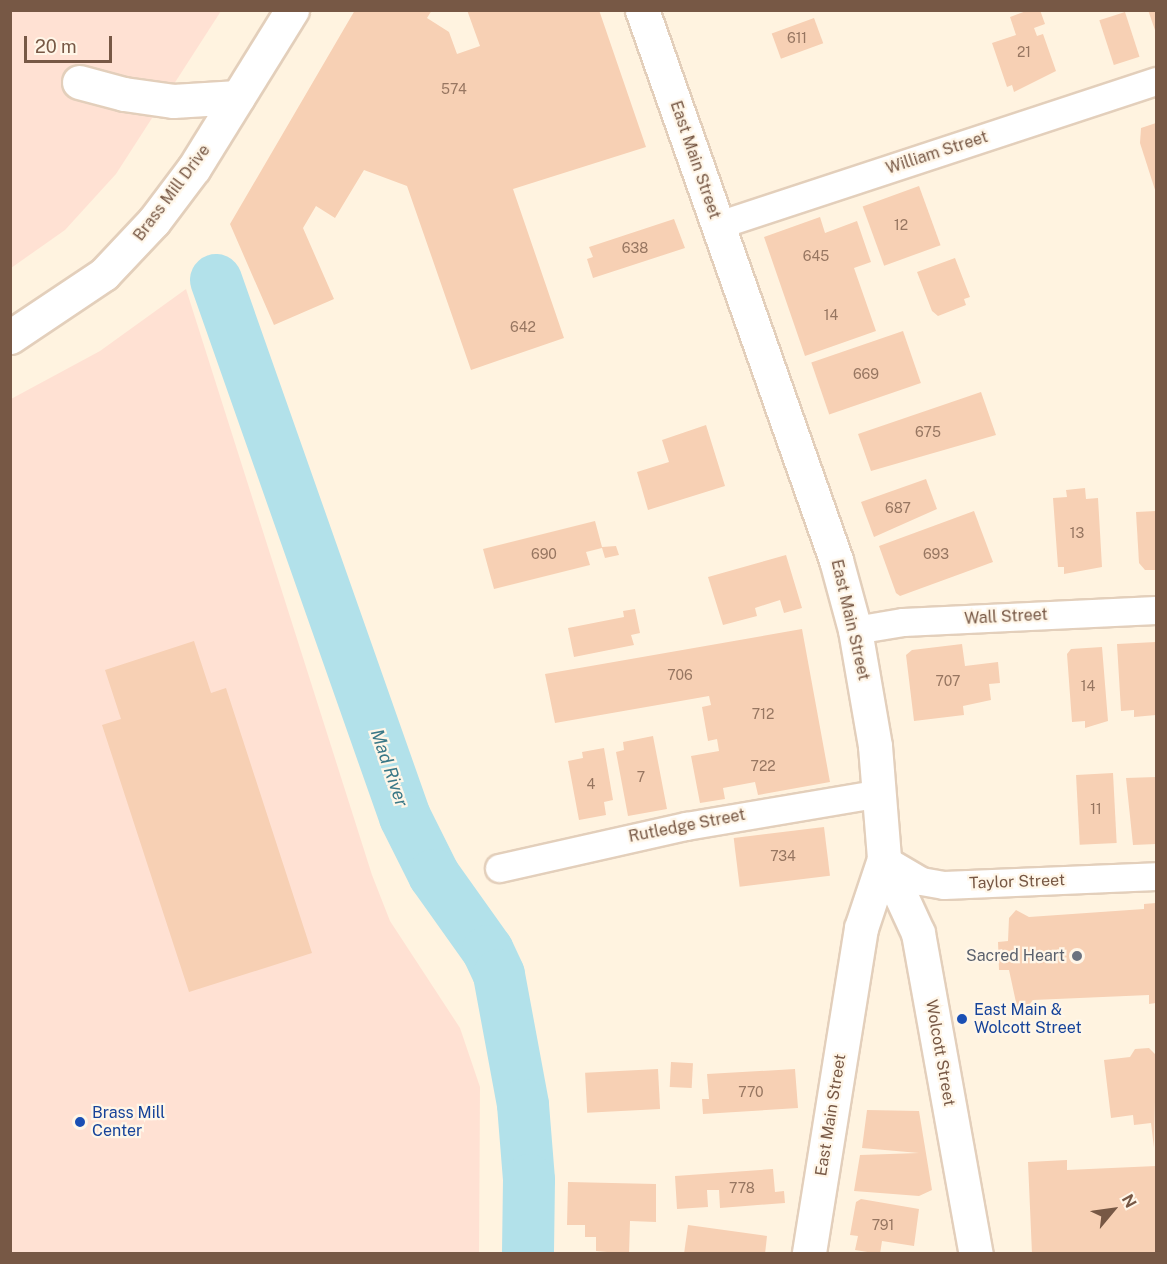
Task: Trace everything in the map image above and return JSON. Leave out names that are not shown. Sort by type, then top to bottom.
[{"type":"main road","name":"Brass Mill Drive","points":[[10,337],[89,286],[132,246],[194,168],[292,10]]},
{"type":"main road","name":"East Main Street","points":[[642,10],[820,509],[855,630],[875,746],[876,794],[884,858],[861,928],[810,1254]]},
{"type":"main road","points":[[79,82],[173,101],[238,97]]},
{"type":"main road","name":"Wolcott Street","points":[[884,858],[918,933],[975,1254]]},
{"type":"street","name":"William Street","points":[[718,225],[1156,81]]},
{"type":"street","name":"Wall Street","points":[[855,630],[903,622],[1156,610]]},
{"type":"street","name":"Rutledge Street","points":[[499,868],[686,826],[876,794]]},
{"type":"street","name":"Taylor Street","points":[[884,858],[921,880],[944,885],[1156,876]]},
{"type":"shaded area","points":[[11,11],[221,11],[116,174],[65,230],[11,268]]},
{"type":"shaded area","name":"Brass Mill Center","points":[[186,289],[372,875],[390,921],[460,1028],[480,1087],[479,1253],[11,1254],[11,399],[100,351]]},
{"type":"building","points":[[355,10],[432,10],[427,18],[449,32],[457,54],[480,46],[467,10],[599,10],[646,147],[513,189],[564,338],[471,370],[407,186],[364,170],[335,218],[316,206],[303,228],[334,299],[274,325],[230,224]]},
{"type":"building","points":[[1029,10],[1040,10],[1045,24],[1034,28],[1037,36],[1043,34],[1056,71],[1014,92],[1012,85],[1007,87],[992,43],[1016,35],[1010,17]]},
{"type":"building","points":[[1148,10],[1156,10],[1156,33]]},
{"type":"building","points":[[1125,12],[1140,57],[1114,65],[1099,20]]},
{"type":"building","points":[[814,18],[823,43],[781,59],[772,33]]},
{"type":"building","points":[[1156,123],[1156,193],[1140,143],[1141,128]]},
{"type":"building","points":[[919,186],[941,245],[884,266],[863,207]]},
{"type":"building","points":[[820,217],[825,233],[857,221],[871,262],[854,268],[876,331],[805,356],[764,237]]},
{"type":"building","points":[[674,219],[685,248],[593,278],[587,259],[593,257],[589,247]]},
{"type":"building","points":[[955,258],[970,297],[964,299],[966,305],[938,316],[932,311],[917,272]]},
{"type":"building","points":[[903,331],[921,383],[829,415],[811,363]]},
{"type":"building","points":[[981,392],[996,435],[871,471],[858,434]]},
{"type":"building","points":[[706,425],[725,486],[648,510],[637,472],[669,462],[662,440]]},
{"type":"building","points":[[926,479],[937,509],[874,537],[861,502]]},
{"type":"building","points":[[1085,488],[1086,499],[1098,498],[1102,567],[1064,574],[1064,567],[1058,567],[1053,498],[1067,497],[1066,490]]},
{"type":"building","points":[[974,511],[993,562],[900,596],[896,593],[879,546]]},
{"type":"building","points":[[1156,511],[1156,570],[1145,570],[1139,563],[1136,512]]},
{"type":"building","points":[[595,521],[602,547],[616,546],[619,555],[605,558],[602,548],[586,552],[590,565],[494,589],[483,549]]},
{"type":"building","points":[[786,555],[802,608],[784,613],[780,600],[755,608],[757,616],[723,625],[708,577]]},
{"type":"building","points":[[635,609],[640,633],[631,635],[634,645],[574,657],[568,628],[624,617],[623,611]]},
{"type":"building","points":[[802,629],[830,782],[758,795],[755,782],[723,788],[725,799],[700,803],[691,756],[719,751],[717,739],[708,741],[702,707],[711,705],[709,696],[555,723],[545,674]]},
{"type":"building","points":[[194,641],[211,693],[226,688],[312,953],[189,992],[102,725],[121,719],[105,670]]},
{"type":"building","points":[[1156,642],[1156,715],[1134,717],[1134,710],[1121,711],[1117,644]]},
{"type":"building","points":[[962,644],[965,666],[998,662],[1000,683],[989,684],[991,700],[963,706],[964,715],[914,721],[906,655],[912,650]]},
{"type":"building","points":[[1102,647],[1108,721],[1085,728],[1085,721],[1072,722],[1067,654],[1071,649]]},
{"type":"building","points":[[653,736],[667,809],[628,816],[616,752],[624,750],[623,742]]},
{"type":"building","points":[[604,748],[613,800],[604,802],[606,815],[579,820],[568,761],[583,758],[582,752]]},
{"type":"building","points":[[1113,773],[1117,843],[1080,845],[1076,775]]},
{"type":"building","points":[[1156,777],[1156,844],[1133,845],[1126,778]]},
{"type":"building","points":[[824,827],[830,876],[740,887],[734,838]]},
{"type":"building","name":"Sacred Heart","points":[[1156,903],[1156,1003],[1149,1004],[1149,995],[1033,1000],[1028,1006],[1017,1007],[1009,970],[999,970],[998,942],[1008,941],[1009,918],[1016,910],[1029,917],[1144,909],[1144,904]]},
{"type":"building","points":[[1149,1048],[1156,1055],[1154,1148],[1151,1123],[1134,1125],[1133,1115],[1111,1118],[1104,1060],[1130,1057],[1135,1049]]},
{"type":"building","points":[[671,1062],[693,1063],[692,1088],[670,1087]]},
{"type":"building","points":[[658,1069],[660,1109],[587,1113],[585,1073]]},
{"type":"building","points":[[795,1069],[798,1108],[703,1114],[702,1099],[709,1099],[707,1074]]},
{"type":"building","points":[[867,1110],[919,1111],[932,1190],[919,1196],[854,1191],[860,1155],[919,1153],[862,1148]]},
{"type":"building","points":[[1067,1160],[1067,1170],[1156,1166],[1156,1254],[1032,1254],[1028,1162]]},
{"type":"building","points":[[773,1169],[775,1192],[784,1191],[785,1203],[720,1208],[719,1190],[707,1190],[708,1207],[677,1209],[675,1176]]},
{"type":"building","points":[[568,1182],[656,1184],[656,1222],[630,1221],[629,1254],[596,1251],[596,1237],[585,1237],[585,1225],[567,1225]]},
{"type":"building","points":[[861,1199],[919,1209],[914,1246],[882,1241],[880,1254],[855,1250],[858,1236],[850,1235],[856,1202]]},
{"type":"building","points":[[688,1225],[767,1236],[765,1254],[684,1254]]},
{"type":"waterway","name":"Mad River","points":[[216,280],[405,817],[434,875],[488,951],[499,975],[523,1105],[529,1180],[528,1254]]},
{"type":"place","name":"Sacred Heart","points":[[1077,956]]},
{"type":"place","name":"East Main & Wolcott Street","points":[[962,1019]]},
{"type":"place","name":"Brass Mill Center","points":[[80,1122]]}]
